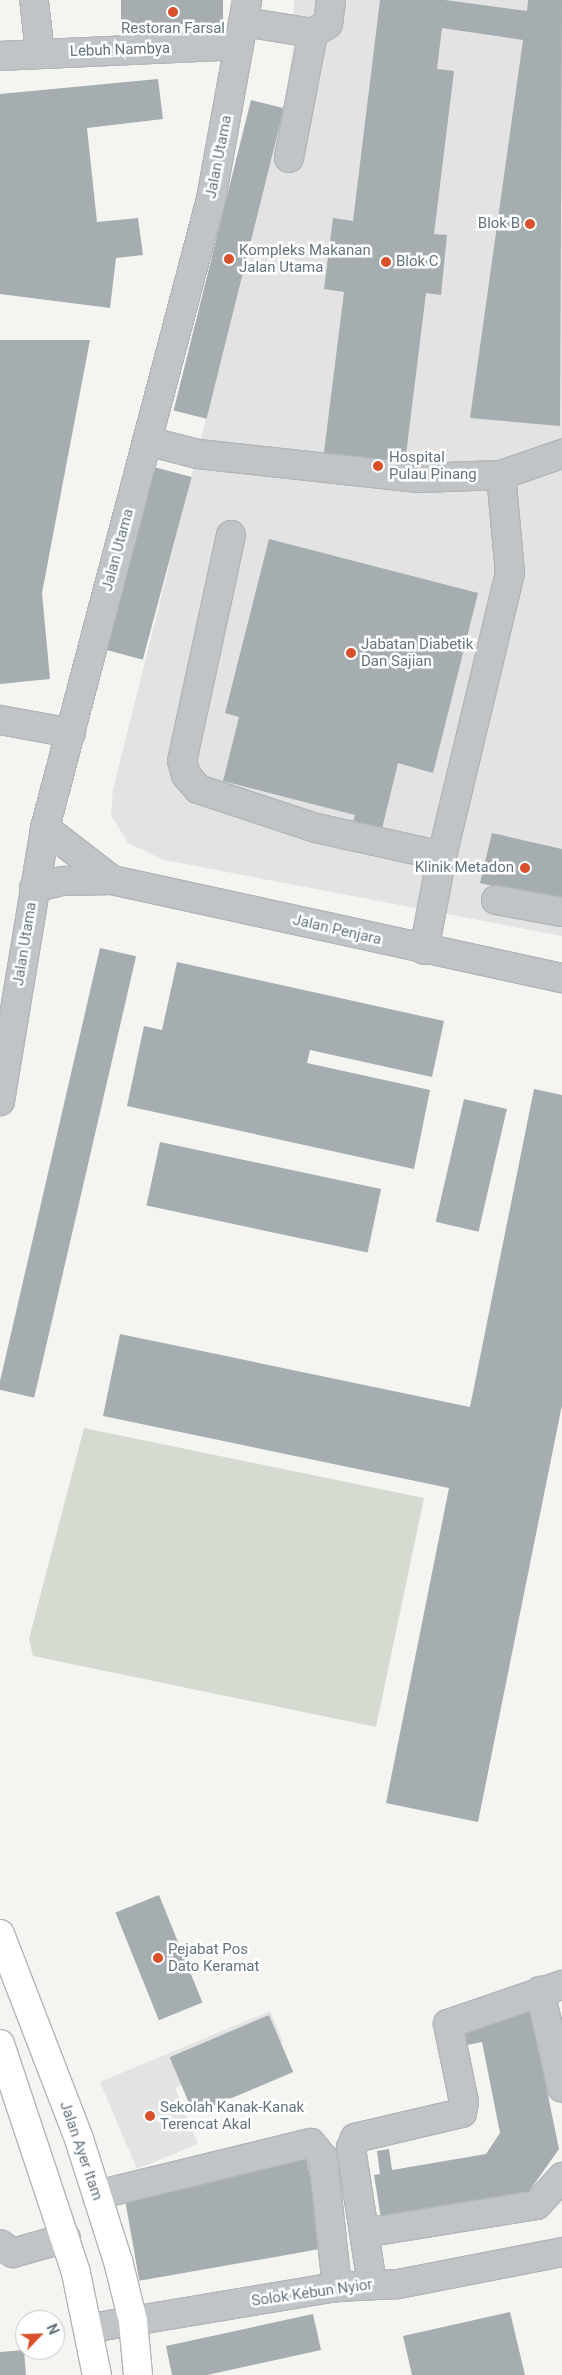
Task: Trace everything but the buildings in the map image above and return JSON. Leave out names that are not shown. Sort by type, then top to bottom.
[{"type":"main road","name":"Jalan Ayer Itam","points":[[0,1934],[97,2195],[133,2320],[138,2375]]},
{"type":"main road","points":[[0,2044],[66,2238],[91,2328],[97,2375]]},
{"type":"street","points":[[34,0],[40,53]]},
{"type":"street","points":[[290,158],[313,33],[328,24],[331,0]]},
{"type":"street","name":"Lebuh Nambya","points":[[0,56],[40,53],[243,23],[313,33]]},
{"type":"street","name":"Jalan Utama","points":[[0,1101],[45,828],[211,199],[243,23]]},
{"type":"street","points":[[147,441],[198,454],[419,478],[501,475],[562,454]]},
{"type":"street","points":[[424,950],[442,856],[510,573],[501,475]]},
{"type":"street","points":[[230,535],[182,761],[186,775],[198,788],[316,828],[442,856]]},
{"type":"street","points":[[0,720],[71,733]]},
{"type":"street","name":"Jalan Penjara","points":[[45,828],[112,880]]},
{"type":"street","name":"Jalan Penjara","points":[[34,888],[63,881],[112,880],[424,950],[562,978]]},
{"type":"street","points":[[496,900],[562,912]]},
{"type":"street","points":[[372,2284],[351,2148],[355,2138],[462,2113],[464,2102],[448,2024],[551,1988],[562,2088]]},
{"type":"street","points":[[97,2195],[311,2143],[323,2158],[337,2287]]},
{"type":"street","points":[[364,2234],[536,2205],[562,2177]]},
{"type":"street","points":[[0,2244],[13,2253],[66,2238]]},
{"type":"street","name":"Solok Kebun Nyior","points":[[91,2328],[337,2287],[398,2284],[562,2252]]},
{"type":"shaded area","name":"Hospital Pulau Pinang","points":[[294,0],[562,0],[562,936],[164,860],[128,843],[111,815],[113,789],[284,108],[293,46]]},
{"type":"shaded area","points":[[84,1428],[424,1498],[376,1727],[33,1656],[29,1639]]},
{"type":"shaded area","name":"Sekolah Kanak-Kanak Terencat Akal","points":[[270,2011],[283,2042],[175,2088],[198,2144],[137,2169],[100,2082]]},
{"type":"place","name":"Restoran Farsal","points":[[173,12]]},
{"type":"place","name":"Blok B","points":[[530,224]]},
{"type":"place","name":"Kompleks Makanan Jalan Utama","points":[[229,259]]},
{"type":"place","name":"Blok C","points":[[386,262]]},
{"type":"place","name":"Hospital Pulau Pinang","points":[[378,466]]},
{"type":"place","name":"Jabatan Diabetik Dan Sajian","points":[[351,653]]},
{"type":"place","name":"Klinik Metadon","points":[[525,868]]},
{"type":"place","name":"Pejabat Pos Dato Keramat","points":[[158,1958]]},
{"type":"place","name":"Sekolah Kanak-Kanak Terencat Akal","points":[[150,2116]]}]
